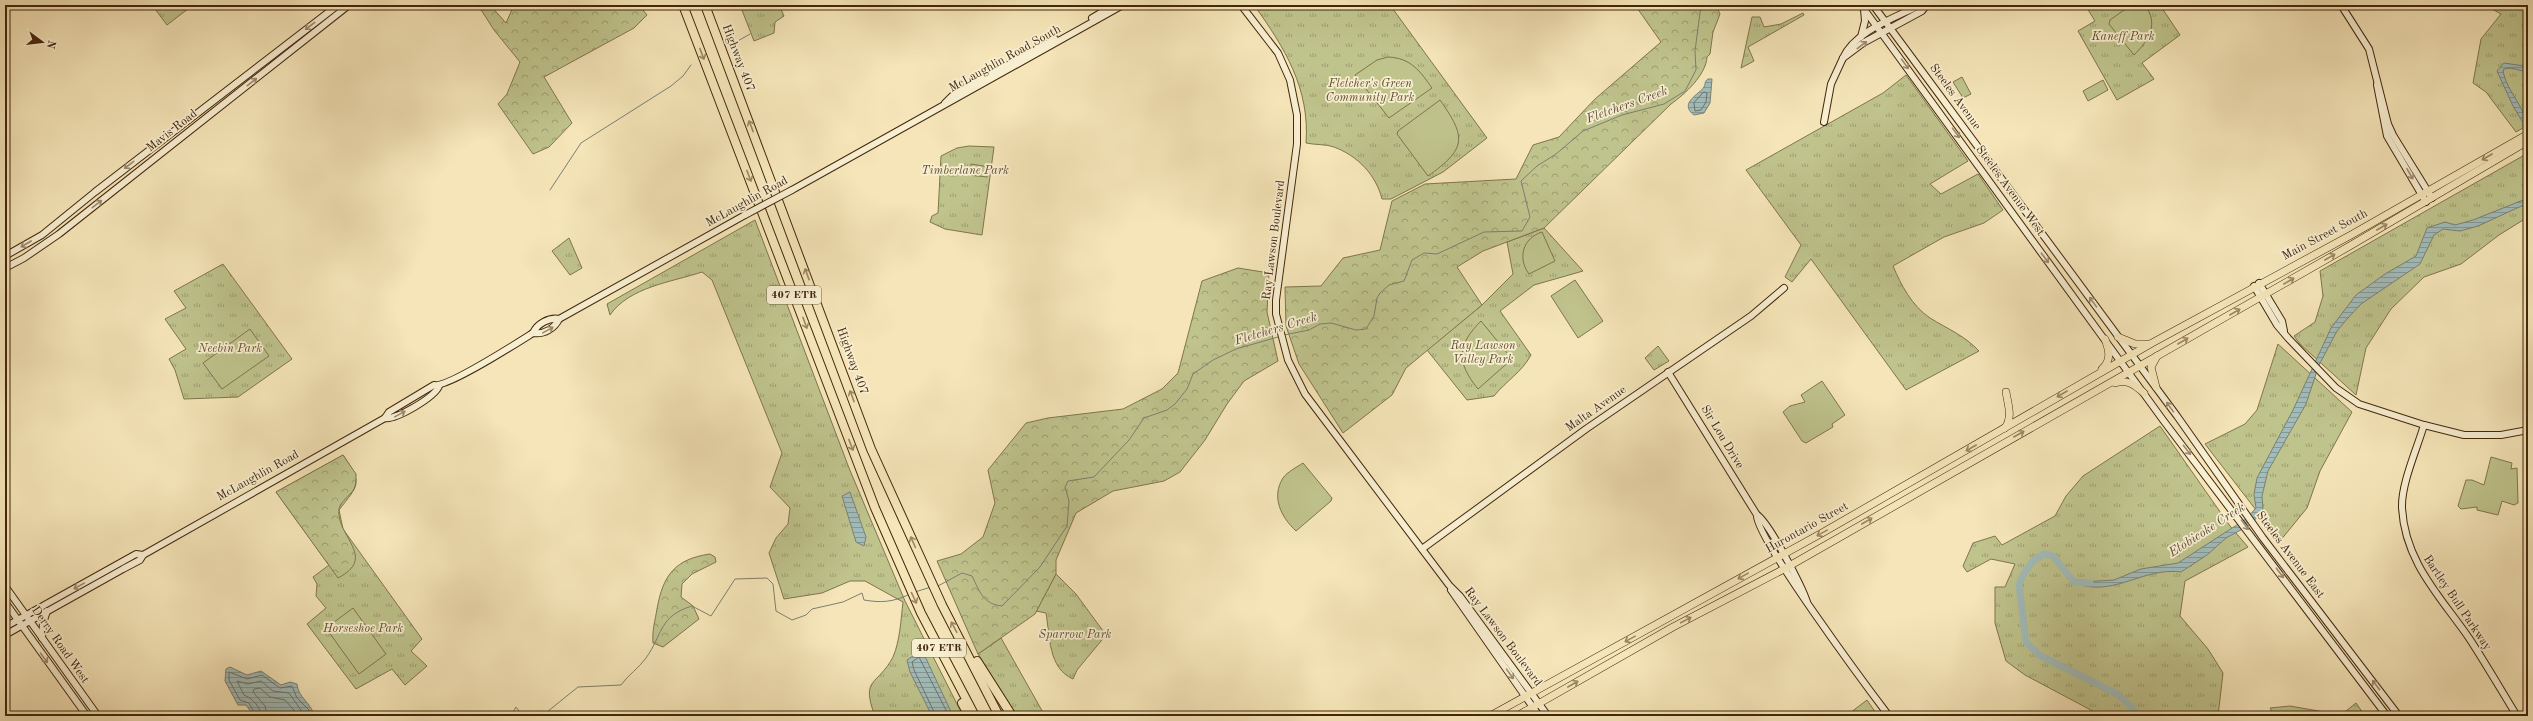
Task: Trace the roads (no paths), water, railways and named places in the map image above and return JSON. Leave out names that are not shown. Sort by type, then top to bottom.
[{"type":"highway","points":[[678,5],[695,35]]},
{"type":"highway","name":"407 ETR","points":[[683,5],[875,508],[921,613],[956,684],[975,716]]},
{"type":"highway","name":"Highway 407","points":[[705,5],[871,449],[942,605],[999,716]]},
{"type":"highway","points":[[966,650],[975,658],[1012,716]]},
{"type":"highway","points":[[956,684],[958,694],[968,716]]},
{"type":"main road","name":"Main Street South","points":[[2140,366],[2429,200],[2524,141],[2528,134]]},
{"type":"main road","name":"Main Street South","points":[[2132,355],[2256,285],[2524,141]]},
{"type":"main road","points":[[2202,315],[2209,326]]},
{"type":"main road","points":[[2118,337],[2135,344],[2152,343]]},
{"type":"main road","points":[[2096,375],[2109,360],[2109,349],[2105,338]]},
{"type":"main road","name":"Hurontario Street","points":[[1490,716],[1780,556],[2132,355]]},
{"type":"main road","points":[[2156,387],[2151,367],[2157,356]]},
{"type":"main road","name":"Hurontario Street","points":[[1517,716],[1664,632],[1787,567],[2140,366]]},
{"type":"main road","points":[[2105,386],[2127,381],[2144,393]]},
{"type":"main road","points":[[2005,428],[2010,421],[2006,392]]},
{"type":"main road","points":[[1658,623],[1664,632]]},
{"type":"street","name":"Mavis Road","points":[[5,256],[42,235],[95,192],[338,5]]},
{"type":"street","name":"Mavis Road","points":[[5,268],[54,238],[349,5]]},
{"type":"street","name":"McLaughlin Road South","points":[[944,104],[952,96],[1114,5]]},
{"type":"street","name":"McLaughlin Road South","points":[[944,104],[955,100],[1123,5]]},
{"type":"street","name":"Ray Lawson Boulevard","points":[[1241,5],[1278,53],[1290,80],[1297,115],[1297,144],[1276,300],[1280,328],[1293,374],[1305,394],[1449,585],[1460,596],[1536,705]]},
{"type":"street","name":"Steeles Avenue","points":[[1873,5],[2018,202]]},
{"type":"street","points":[[1824,122],[1831,84],[1847,49],[1878,27],[1918,6],[1926,5]]},
{"type":"street","points":[[1843,58],[1882,33],[1922,11],[1926,5]]},
{"type":"street","points":[[2341,5],[2369,48],[2377,83],[2393,135],[2429,200]]},
{"type":"street","points":[[1862,6],[1882,33]]},
{"type":"street","points":[[1862,6],[1865,20],[1862,37]]},
{"type":"street","name":"Steeles Avenue West","points":[[1882,33],[2121,361]]},
{"type":"street","name":"McLaughlin Road","points":[[5,627],[18,620],[47,611],[140,560],[143,555],[384,418],[389,412],[434,385],[439,386],[533,333],[540,335],[551,329],[556,326],[559,319],[944,104]]},
{"type":"street","points":[[1965,146],[1973,141]]},
{"type":"street","points":[[2010,209],[2018,202]]},
{"type":"street","name":"Steeles Avenue West","points":[[2018,202],[2070,274],[2132,355]]},
{"type":"street","points":[[2053,268],[2060,273],[2070,274]]},
{"type":"street","points":[[2256,285],[2282,321],[2284,333],[2340,391],[2359,404],[2424,426],[2464,435],[2502,435],[2528,430]]},
{"type":"street","name":"Malta Avenue","points":[[1422,549],[1668,372],[1750,316],[1784,288]]},
{"type":"street","points":[[2132,355],[2140,366]]},
{"type":"street","points":[[2121,361],[2129,372]]},
{"type":"street","name":"Steeles Avenue East","points":[[2140,366],[2263,538],[2399,716]]},
{"type":"street","name":"Sir Lou Drive","points":[[1668,372],[1757,515],[1807,602],[1889,716]]},
{"type":"street","name":"Steeles Avenue East","points":[[2129,372],[2387,716]]},
{"type":"street","name":"Bartley Bull Parkway","points":[[2424,426],[2403,499],[2407,536],[2413,558],[2426,581],[2474,646],[2517,716]]},
{"type":"street","name":"McLaughlin Road","points":[[5,635],[22,626],[28,618],[136,554],[143,555]]},
{"type":"street","name":"Derry Road West","points":[[5,586],[98,716]]},
{"type":"street","name":"Derry Road West","points":[[5,602],[87,716]]},
{"type":"street","points":[[5,610],[5,618]]},
{"type":"street","points":[[42,638],[43,623],[47,611]]},
{"type":"street","points":[[1536,705],[1539,716]]},
{"type":"street","points":[[1536,705],[1548,716]]},
{"type":"water","points":[[2504,63],[2524,66],[2528,64],[2528,71],[2521,71],[2512,68],[2503,70],[2508,86],[2525,115],[2528,131],[2513,106],[2497,71]]},
{"type":"water","points":[[1708,79],[1712,79],[1710,103],[1704,113],[1694,115],[1688,107],[1689,103],[1702,90]]},
{"type":"water","points":[[2528,198],[2528,203],[2478,226],[2460,231],[2443,229],[2434,235],[2420,264],[2361,304],[2347,319],[2337,331],[2319,365],[2306,404],[2268,471],[2262,496],[2263,511],[2250,525],[2226,538],[2207,555],[2181,572],[2155,573],[2119,584],[2106,586],[2094,587],[2081,585],[2081,582],[2114,580],[2141,569],[2178,563],[2246,519],[2256,508],[2254,494],[2257,478],[2293,410],[2331,328],[2356,295],[2385,274],[2416,256],[2427,228],[2445,222],[2455,225],[2473,220]]},
{"type":"water","points":[[850,492],[866,537],[864,546],[856,542],[842,496]]},
{"type":"water","points":[[922,650],[953,716],[932,716],[910,672],[907,660]]},
{"type":"water","points":[[230,667],[247,675],[261,671],[281,685],[290,682],[297,684],[300,693],[311,707],[314,716],[254,716],[246,705],[238,705],[225,681],[226,669]]},
{"type":"waterway","name":"Fletchers Creek","points":[[1284,335],[1309,330],[1320,324],[1331,323],[1356,330],[1366,329],[1374,316],[1377,298],[1380,293],[1389,285],[1404,281],[1412,260],[1424,253],[1437,254],[1484,232],[1522,231],[1530,217],[1521,181],[1537,166],[1556,154],[1583,131],[1622,115],[1664,104],[1685,91],[1696,70],[1695,51],[1701,5]]},
{"type":"waterway","points":[[736,42],[750,34]]},
{"type":"waterway","points":[[550,190],[581,143],[671,86],[683,76],[691,65]]},
{"type":"waterway","name":"Fletchers Creek","points":[[938,586],[962,573],[972,576],[986,600],[990,603],[1002,606],[1040,567],[1067,526],[1069,501],[1065,487],[1068,481],[1094,477],[1129,440],[1144,418],[1167,410],[1175,404],[1187,389],[1193,374],[1213,360],[1236,349],[1278,337]]},
{"type":"waterway","name":"Etobicoke Creek","points":[[2090,583],[2074,582],[2053,556],[2044,554],[2033,561],[2023,575],[2019,585],[2026,642],[2039,655],[2119,695],[2140,716]]},
{"type":"waterway","name":"Fletchers Creek","points":[[542,716],[578,687],[621,685],[646,658],[663,627],[673,615],[692,606],[711,616],[735,579],[767,578],[773,584],[776,611],[792,620],[806,615],[812,609],[843,602],[862,593],[864,600],[876,601],[887,601],[908,595]]},
{"type":"waterway","name":"Fletchers Creek","points":[[915,592],[931,587]]},
{"type":"waterway","name":"Fletchers Creek","points":[[511,716],[516,707],[523,716]]},
{"type":"park label","name":"Kaneff Park","points":[[2123,37]]},
{"type":"park label","name":"Fletcher's Green Community Park","points":[[1370,91]]},
{"type":"park label","name":"Timberlane Park","points":[[965,171]]},
{"type":"park label","name":"Neebin Park","points":[[230,349]]},
{"type":"park label","name":"Ray Lawson Valley Park","points":[[1483,353]]},
{"type":"park label","name":"Horseshoe Park","points":[[363,629]]},
{"type":"park label","name":"Sparrow Park","points":[[1075,635]]}]
